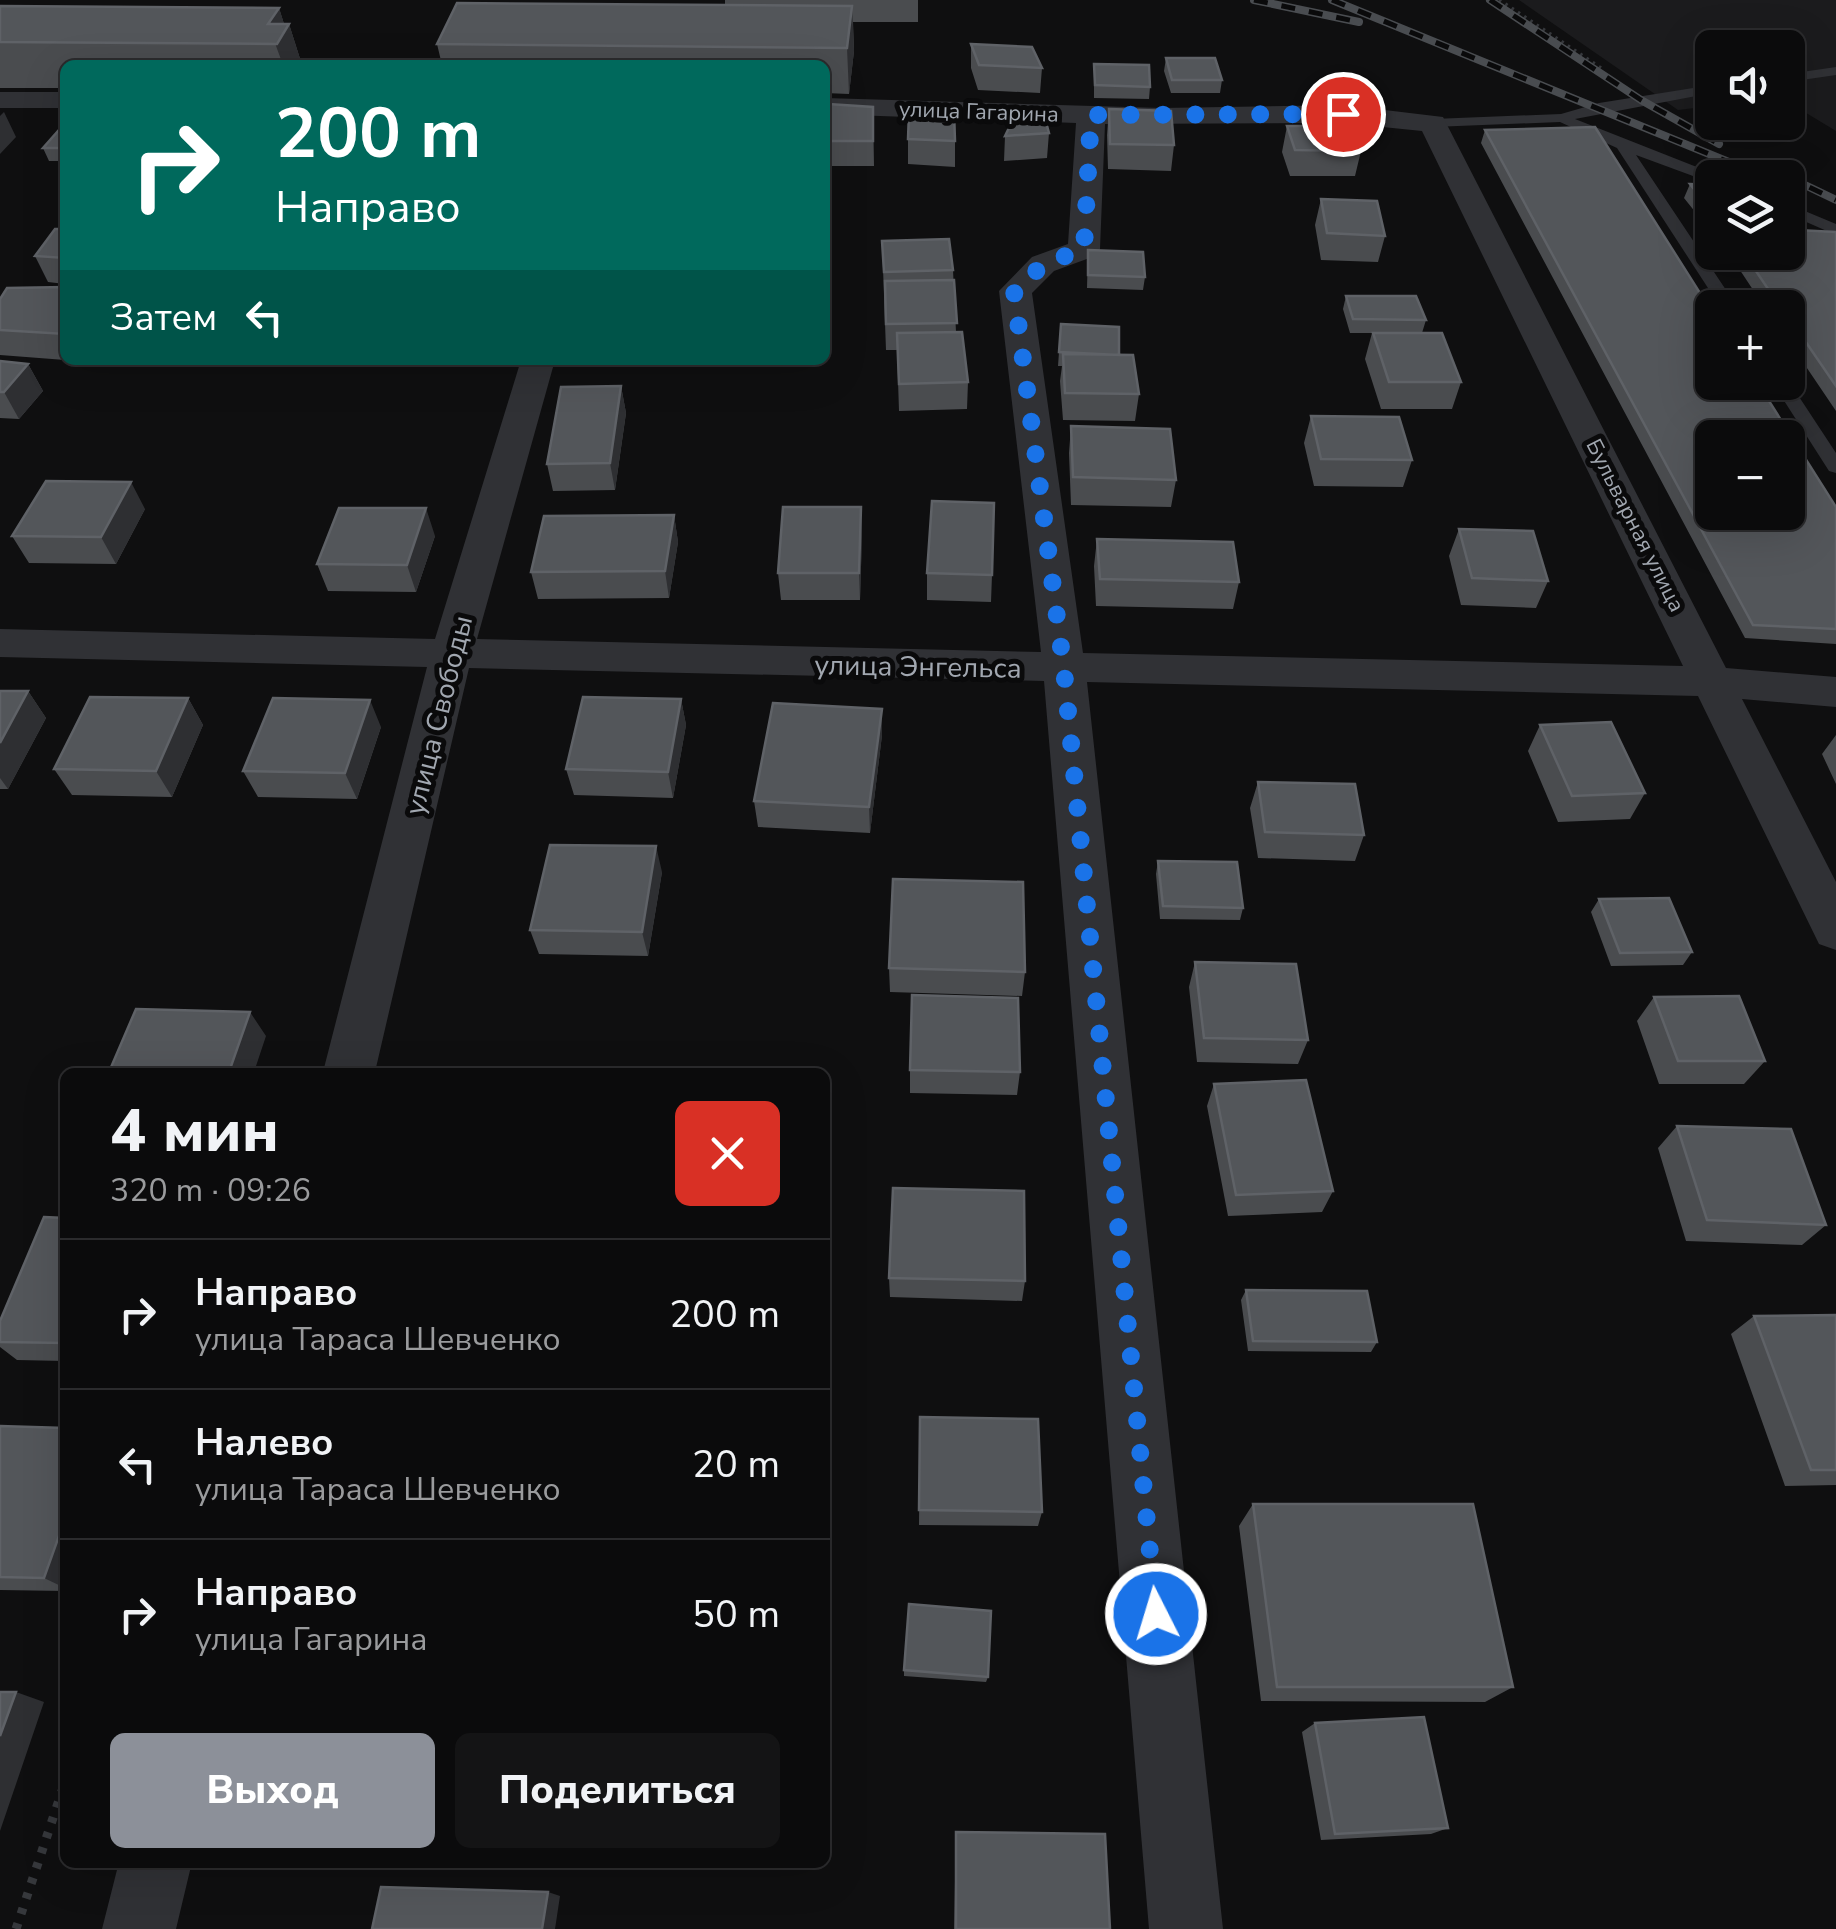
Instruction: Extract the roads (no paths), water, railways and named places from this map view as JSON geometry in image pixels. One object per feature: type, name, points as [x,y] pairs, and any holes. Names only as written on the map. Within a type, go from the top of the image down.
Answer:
[{"type":"street","points":[[0,100],[60,100]]},
{"type":"street","name":"улица Гагарина","points":[[830,106],[1091,115],[1343,114],[1432,123]]},
{"type":"street","points":[[1091,115],[1084,249],[1044,264],[1014,291],[1064,670],[1186,1929]]},
{"type":"street","name":"Бульварная улица","points":[[1432,123],[1836,930]]},
{"type":"street","name":"улица Свободы","points":[[350,1068],[451,656],[537,365]]},
{"type":"street","name":"улица Энгельса","points":[[0,643],[1715,682],[1836,692]]},
{"type":"street","points":[[140,1929],[155,1868]]},
{"type":"lane","points":[[1805,76],[1836,71]]},
{"type":"lane","points":[[1432,123],[1562,118],[1695,92]]},
{"type":"lane","points":[[1562,118],[1695,172]]},
{"type":"lane","points":[[1622,145],[1718,290]]},
{"type":"lane","points":[[1805,216],[1836,230]]},
{"type":"lane","points":[[1792,400],[1836,467]]},
{"type":"railway","points":[[1254,0],[1359,22]]},
{"type":"railway","points":[[1332,0],[1724,160]]},
{"type":"railway","points":[[1490,0],[1641,100],[1719,144]]},
{"type":"railway","points":[[1805,185],[1836,200]]}]
